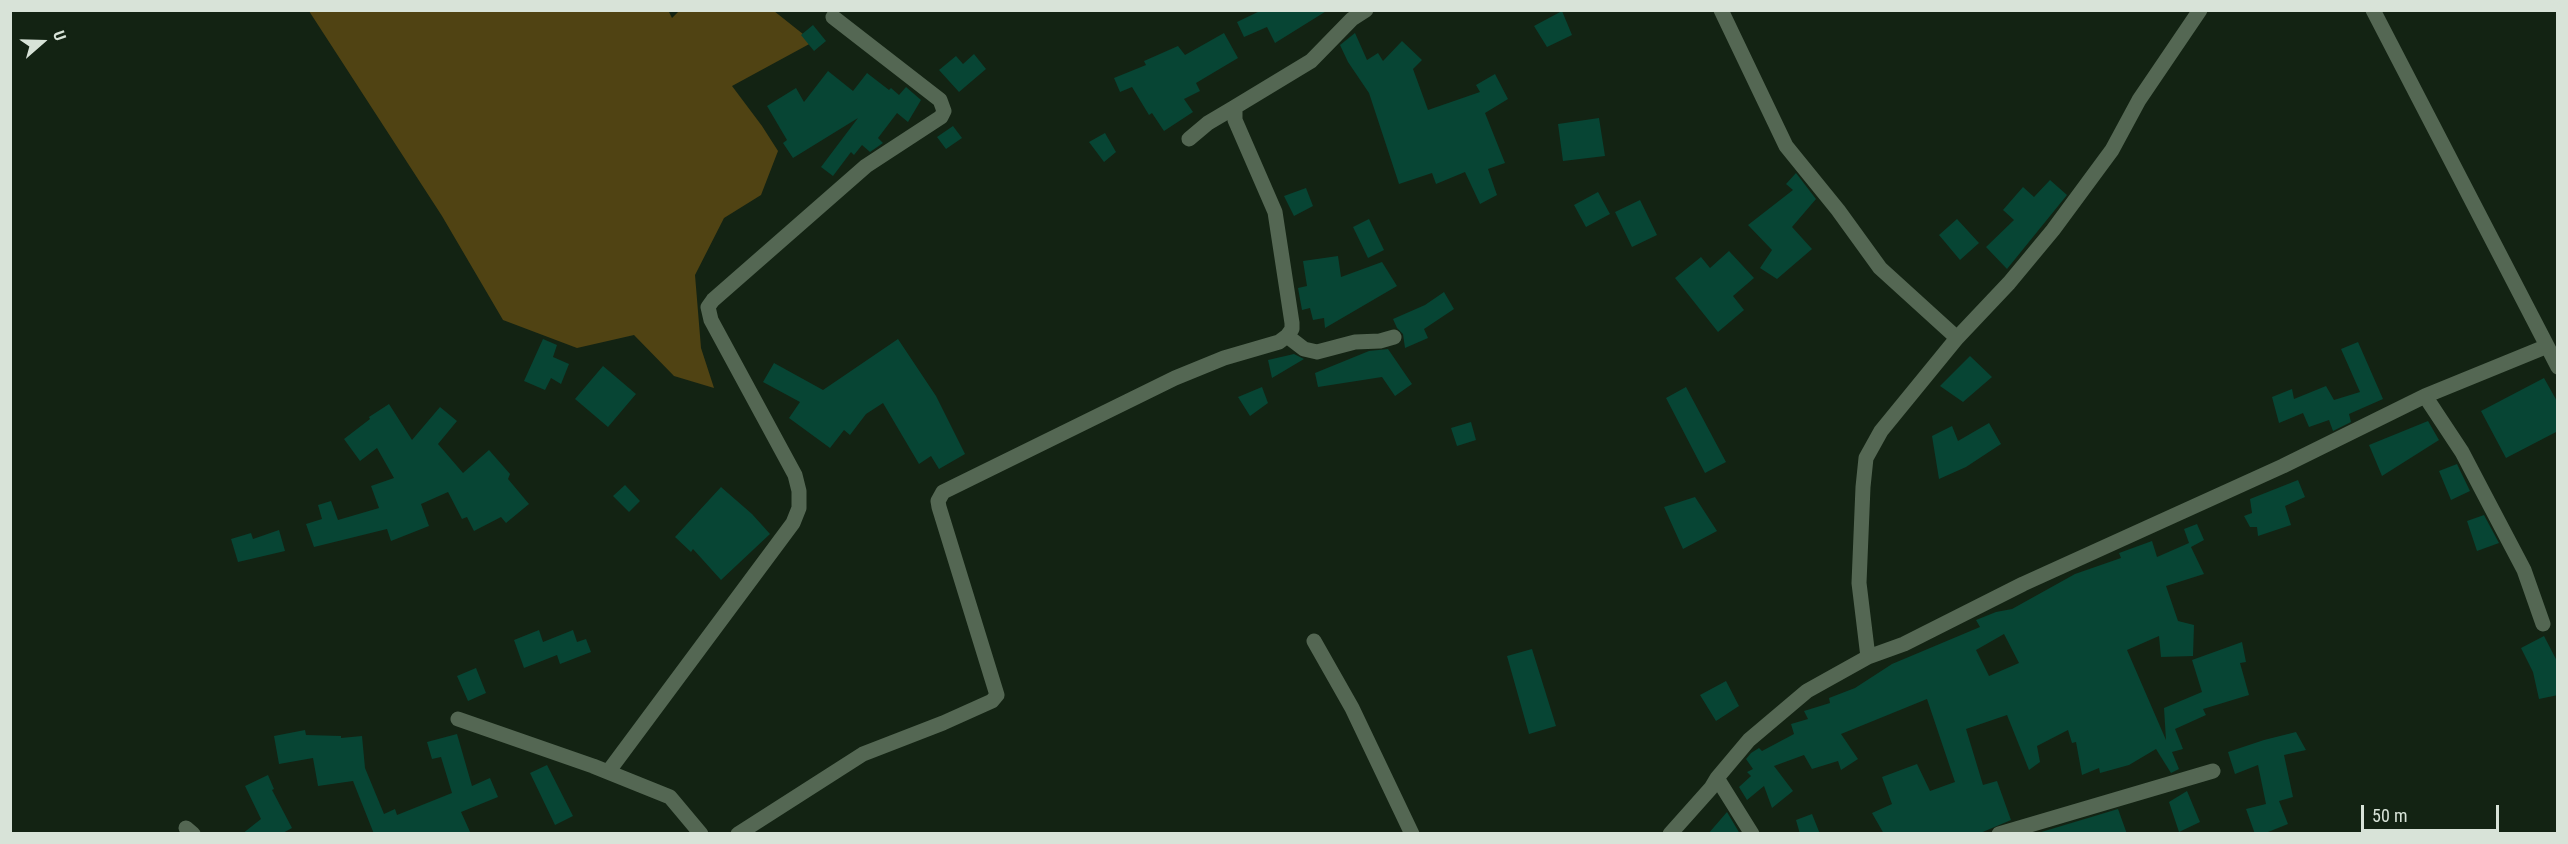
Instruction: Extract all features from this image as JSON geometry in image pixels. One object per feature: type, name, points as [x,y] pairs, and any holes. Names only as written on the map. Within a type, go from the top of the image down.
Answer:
[{"type":"street","points":[[1189,139],[1208,123],[1311,61],[1352,19],[1366,10]]},
{"type":"street","points":[[1721,10],[1786,146],[1838,210],[1880,268],[1957,338]]},
{"type":"street","points":[[1868,657],[1859,583],[1866,458],[1881,431],[1957,338],[2009,283],[2053,230],[2112,150],[2139,100],[2200,10]]},
{"type":"street","points":[[2373,10],[2545,347],[2558,368]]},
{"type":"street","points":[[608,772],[793,523],[799,508],[799,491],[795,475],[711,320],[708,307],[713,300],[866,166],[941,117],[944,111],[940,100],[833,17]]},
{"type":"street","points":[[738,834],[863,754],[943,723],[992,701],[997,695],[938,503],[943,492],[1174,378],[1224,358],[1279,342],[1292,329],[1275,212],[1235,120],[1235,107]]},
{"type":"street","points":[[1287,336],[1304,349],[1317,352],[1355,342],[1380,341],[1394,337]]},
{"type":"street","points":[[1670,833],[1712,788],[1717,778],[1749,740],[1807,691],[1868,657],[1904,644],[2023,584],[2272,471],[2425,396],[2545,347]]},
{"type":"street","points":[[2425,396],[2462,452],[2479,483],[2523,570],[2543,624]]},
{"type":"street","points":[[1314,641],[1353,708],[1412,834]]},
{"type":"street","points":[[458,719],[608,772],[670,797],[701,834]]},
{"type":"street","points":[[2000,834],[2213,771]]},
{"type":"street","points":[[1717,778],[1752,834]]},
{"type":"shaded area","points":[[668,10],[672,18],[679,11],[774,11],[813,42],[732,86],[778,151],[761,195],[724,218],[695,275],[701,348],[714,388],[674,376],[634,335],[577,348],[503,320],[442,216],[309,11]]},
{"type":"building","points":[[1262,10],[1328,10],[1275,43],[1267,27],[1244,37],[1237,22]]},
{"type":"building","points":[[1562,11],[1572,35],[1547,47],[1534,26]]},
{"type":"building","points":[[813,25],[826,41],[814,51],[801,35]]},
{"type":"building","points":[[1224,33],[1238,58],[1196,83],[1200,91],[1184,99],[1193,112],[1164,131],[1152,113],[1149,115],[1132,87],[1120,92],[1114,78],[1146,65],[1144,61],[1178,46],[1185,55]]},
{"type":"building","points":[[1355,33],[1367,60],[1378,53],[1383,61],[1402,41],[1422,60],[1413,69],[1428,110],[1480,92],[1476,85],[1495,74],[1508,99],[1485,113],[1505,163],[1488,169],[1497,195],[1480,204],[1465,172],[1436,184],[1432,173],[1399,184],[1369,93],[1348,62],[1340,45]]},
{"type":"building","points":[[974,54],[986,69],[959,92],[939,70],[956,56],[963,64]]},
{"type":"building","points":[[828,71],[853,91],[867,73],[899,95],[906,87],[921,100],[908,122],[897,113],[878,138],[883,143],[870,152],[862,145],[854,155],[851,152],[833,176],[821,167],[858,118],[793,158],[783,143],[787,140],[767,106],[796,88],[804,102]]},
{"type":"building","points":[[1599,118],[1605,156],[1563,161],[1558,124]]},
{"type":"building","points":[[953,126],[962,138],[946,149],[937,137]]},
{"type":"building","points":[[1105,133],[1116,152],[1104,162],[1089,142]]},
{"type":"building","points":[[1796,173],[1816,199],[1792,227],[1812,249],[1777,279],[1760,268],[1772,250],[1748,225],[1793,190],[1786,184]]},
{"type":"building","points":[[2050,180],[2067,195],[2007,269],[1986,247],[2014,220],[2003,210],[2023,187],[2034,197]]},
{"type":"building","points":[[1306,188],[1313,206],[1294,216],[1284,196]]},
{"type":"building","points":[[1598,192],[1610,214],[1586,227],[1574,205]]},
{"type":"building","points":[[1640,200],[1657,235],[1632,247],[1615,212]]},
{"type":"building","points":[[1369,219],[1384,250],[1368,258],[1353,227]]},
{"type":"building","points":[[1957,219],[1979,243],[1960,260],[1939,235]]},
{"type":"building","points":[[1729,251],[1754,278],[1733,296],[1744,310],[1718,332],[1675,278],[1701,257],[1710,268]]},
{"type":"building","points":[[1338,256],[1341,277],[1382,262],[1397,286],[1325,328],[1324,318],[1313,320],[1310,308],[1302,310],[1298,288],[1307,286],[1303,261]]},
{"type":"building","points":[[1444,292],[1454,309],[1424,329],[1428,338],[1405,348],[1403,334],[1393,319],[1425,305]]},
{"type":"building","points":[[543,339],[557,345],[553,357],[569,364],[561,384],[551,378],[545,390],[524,381]]},
{"type":"building","points":[[898,339],[936,396],[965,454],[939,469],[931,456],[919,464],[883,403],[866,414],[850,435],[844,430],[830,448],[789,418],[800,402],[763,382],[774,363],[823,390]]},
{"type":"building","points":[[2358,342],[2383,399],[2349,414],[2351,422],[2333,431],[2329,420],[2309,427],[2303,413],[2279,423],[2272,397],[2292,389],[2294,399],[2326,386],[2334,400],[2360,392],[2341,349]]},
{"type":"building","points":[[1388,349],[1412,384],[1395,396],[1382,377],[1318,387],[1315,373],[1369,351]]},
{"type":"building","points":[[1294,354],[1304,359],[1272,378],[1268,360]]},
{"type":"building","points":[[1970,356],[1992,377],[1963,402],[1940,386]]},
{"type":"building","points":[[603,366],[636,394],[608,427],[575,399]]},
{"type":"building","points":[[2544,378],[2558,403],[2558,431],[2506,458],[2481,411]]},
{"type":"building","points":[[1262,387],[1268,403],[1250,416],[1238,397]]},
{"type":"building","points":[[1686,387],[1726,462],[1705,473],[1666,398]]},
{"type":"building","points":[[389,404],[412,440],[440,407],[457,421],[438,444],[463,473],[489,450],[510,474],[508,479],[529,504],[506,523],[501,517],[474,531],[467,517],[462,519],[448,492],[421,504],[429,526],[391,541],[387,529],[314,547],[306,524],[322,519],[318,505],[331,501],[338,520],[379,508],[371,486],[394,478],[377,448],[360,461],[344,439],[370,419],[369,417]]},
{"type":"building","points":[[2428,421],[2439,440],[2382,476],[2369,445]]},
{"type":"building","points":[[1471,422],[1476,440],[1457,446],[1451,428]]},
{"type":"building","points":[[1989,423],[2001,444],[1966,467],[1939,479],[1932,436],[1952,426],[1958,441]]},
{"type":"building","points":[[2457,464],[2470,491],[2451,500],[2439,471]]},
{"type":"building","points":[[2298,480],[2305,497],[2285,506],[2291,525],[2258,536],[2257,527],[2250,527],[2244,516],[2252,513],[2250,499]]},
{"type":"building","points":[[625,485],[640,501],[629,512],[613,496]]},
{"type":"building","points":[[721,487],[752,514],[770,534],[721,580],[693,549],[691,552],[675,537]]},
{"type":"building","points":[[1695,497],[1717,531],[1683,549],[1664,507]]},
{"type":"building","points":[[2484,515],[2499,543],[2477,551],[2467,521]]},
{"type":"building","points":[[2197,524],[2204,540],[2191,547],[2204,574],[2166,586],[2178,621],[2194,625],[2193,656],[2161,657],[2159,636],[2127,650],[2166,740],[2164,708],[2202,692],[2192,660],[2242,642],[2246,662],[2240,663],[2249,695],[2203,709],[2206,715],[2175,729],[2183,749],[2172,752],[2179,769],[2171,773],[2156,749],[2129,765],[2100,773],[2099,768],[2082,775],[2076,742],[2072,743],[2068,730],[2037,746],[2040,762],[2029,770],[2007,715],[1966,729],[1983,785],[1997,781],[2011,820],[1978,834],[1884,834],[1872,813],[1892,804],[1882,777],[1917,764],[1930,791],[1955,782],[1927,699],[1841,734],[1858,759],[1841,770],[1838,761],[1812,769],[1804,755],[1774,766],[1793,791],[1772,808],[1764,786],[1747,800],[1739,787],[1751,776],[1747,772],[1753,769],[1746,759],[1751,753],[1759,748],[1762,751],[1794,734],[1791,724],[1808,719],[1804,711],[1830,703],[1829,698],[1855,688],[1892,664],[1980,627],[1976,620],[1996,612],[2012,609],[2075,574],[2121,558],[2119,553],[2152,541],[2157,557],[2189,543],[2184,529]],"holes":[[[2004,634],[2019,663],[1989,676],[1976,650]]]},
{"type":"building","points":[[279,530],[285,551],[238,562],[231,539],[251,533],[253,539]]},
{"type":"building","points":[[539,630],[543,642],[573,630],[577,642],[586,639],[591,652],[560,664],[557,655],[524,668],[514,640]]},
{"type":"building","points":[[2544,636],[2558,663],[2558,695],[2539,699],[2533,672],[2521,648]]},
{"type":"building","points":[[1532,649],[1556,726],[1529,734],[1507,656]]},
{"type":"building","points":[[476,668],[486,693],[468,701],[457,676]]},
{"type":"building","points":[[1726,681],[1739,706],[1716,721],[1700,695]]},
{"type":"building","points":[[305,730],[306,735],[341,736],[341,738],[362,736],[365,768],[384,814],[395,809],[397,815],[452,793],[441,757],[432,759],[427,742],[457,734],[472,786],[490,778],[498,797],[461,812],[471,834],[374,834],[353,781],[318,786],[313,758],[279,764],[274,736]]},
{"type":"building","points":[[2296,732],[2306,750],[2284,755],[2293,797],[2279,801],[2288,824],[2263,834],[2255,834],[2246,809],[2266,804],[2258,765],[2235,774],[2228,752]]},
{"type":"building","points":[[547,765],[573,816],[555,825],[530,773]]},
{"type":"building","points":[[268,775],[274,789],[272,790],[292,828],[281,834],[242,834],[261,819],[245,786]]},
{"type":"building","points":[[2187,791],[2200,822],[2179,832],[2169,802]]},
{"type":"building","points":[[2118,809],[2127,834],[2038,834],[2038,833]]},
{"type":"building","points":[[1727,812],[1740,834],[1708,834]]},
{"type":"building","points":[[1812,814],[1820,834],[1800,834],[1796,820]]}]
